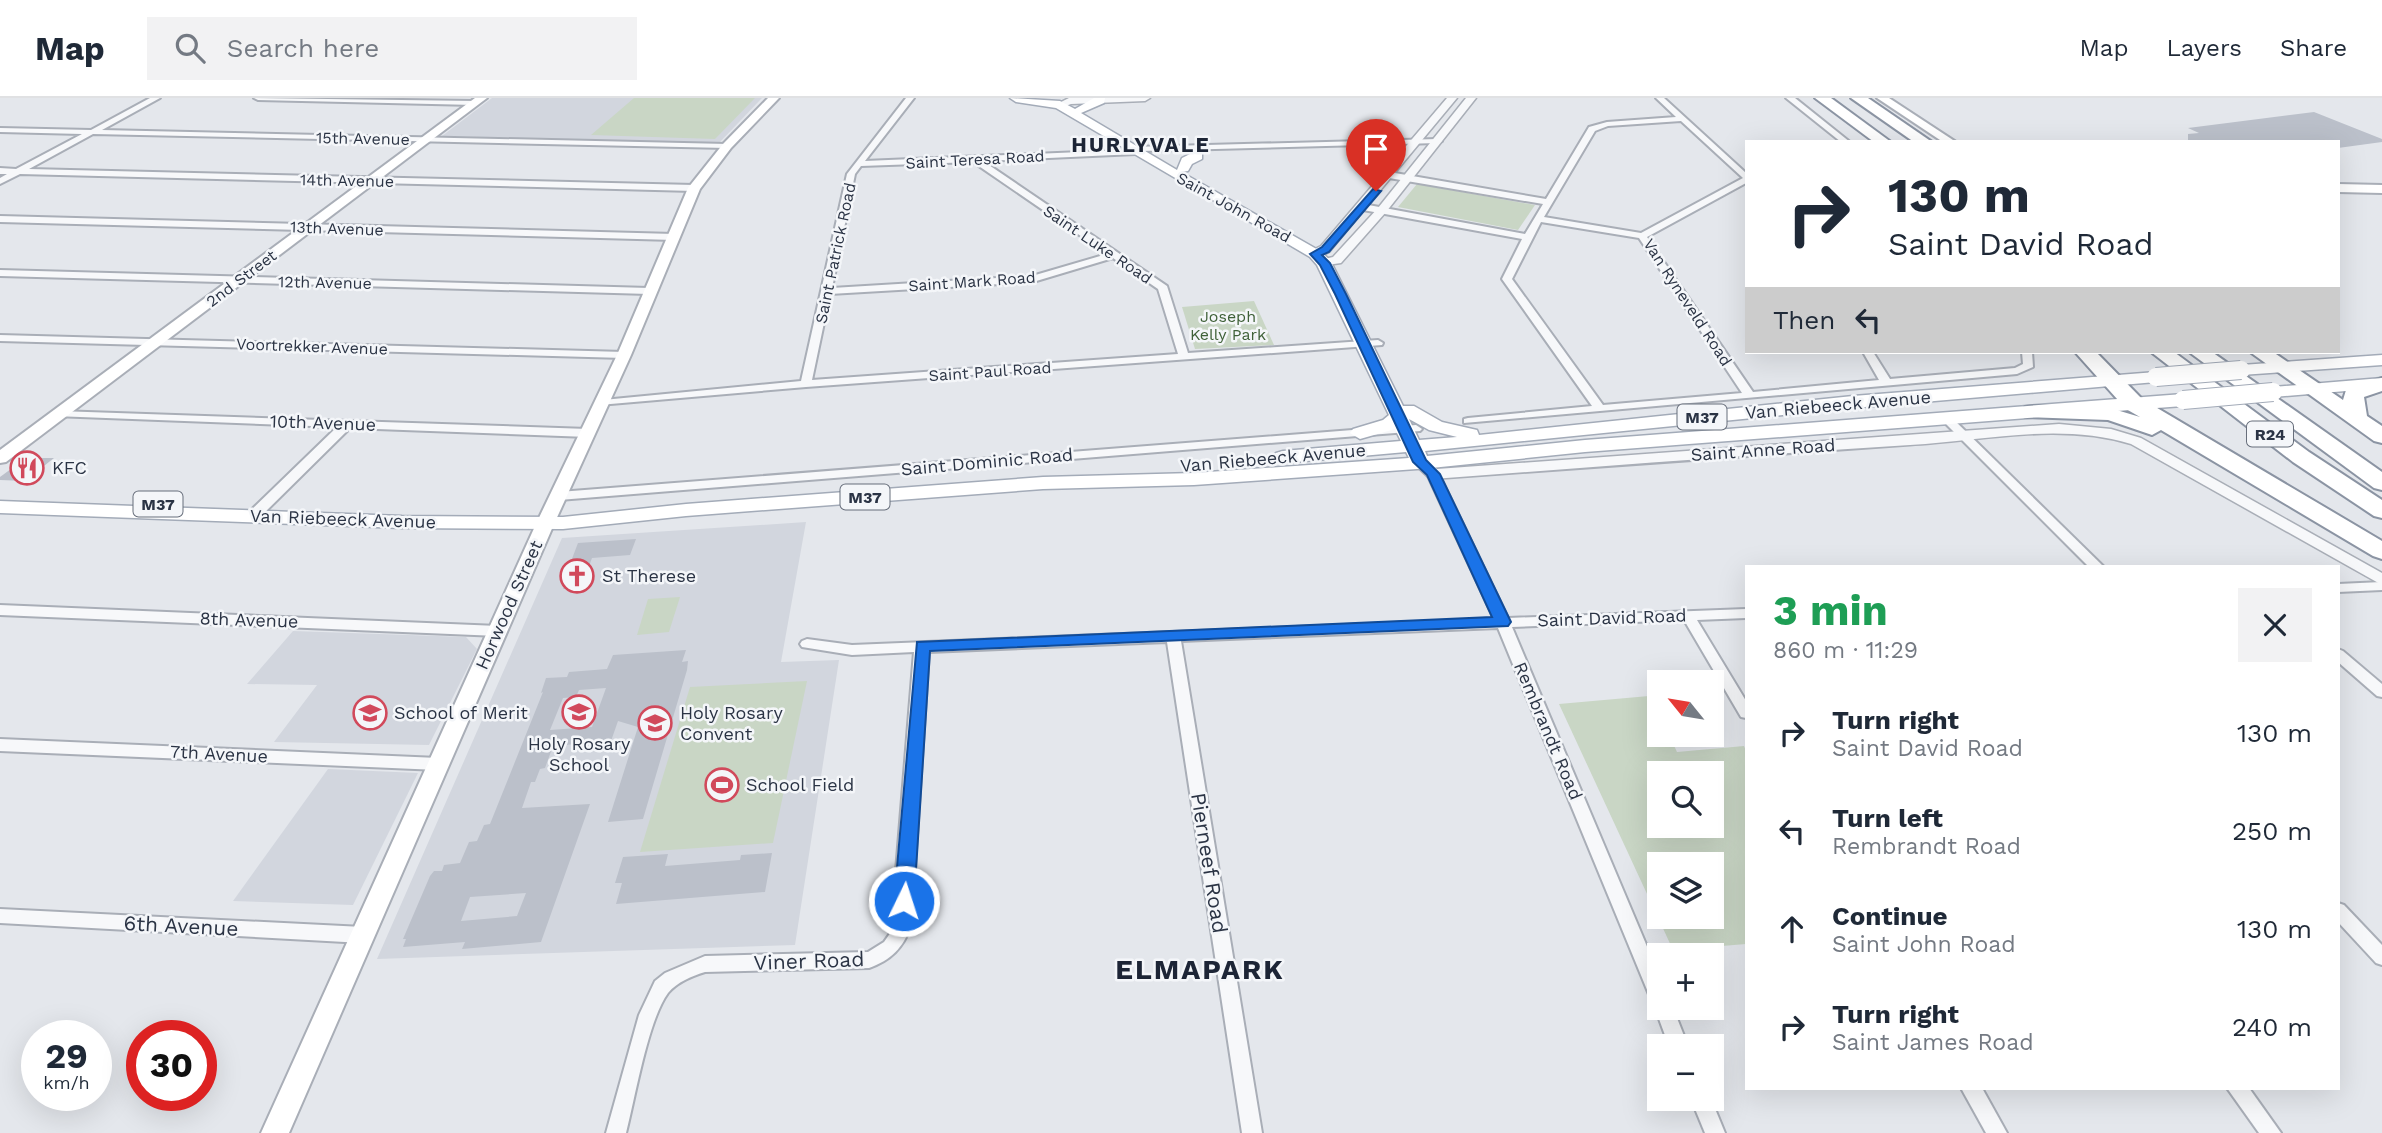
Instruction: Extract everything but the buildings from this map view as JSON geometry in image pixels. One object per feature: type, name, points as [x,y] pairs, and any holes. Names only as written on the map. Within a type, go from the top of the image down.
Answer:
[{"type":"highway","points":[[1820,98],[1870,140]]},
{"type":"highway","points":[[1820,98],[1881,140]]},
{"type":"highway","points":[[1852,98],[1909,140]]},
{"type":"highway","points":[[1858,98],[1922,140]]},
{"type":"highway","points":[[2087,354],[2134,404],[2382,551]]},
{"type":"highway","name":"R24","points":[[2164,354],[2301,457],[2382,511]]},
{"type":"highway","name":"R24","points":[[2202,354],[2382,482]]},
{"type":"highway","points":[[2263,354],[2382,436]]},
{"type":"highway","points":[[2356,417],[2353,394],[2382,383]]},
{"type":"highway","points":[[2033,412],[2096,413],[2123,417],[2245,472]]},
{"type":"main road","name":"Horwood Street","points":[[275,1133],[551,511],[603,403],[694,188],[727,146],[774,98]]},
{"type":"main road","points":[[1017,98],[1048,104],[1100,100]]},
{"type":"main road","points":[[1017,98],[1064,103]]},
{"type":"main road","points":[[1882,98],[1948,140]]},
{"type":"main road","name":"2nd Street","points":[[0,458],[479,100]]},
{"type":"main road","name":"Saint John Road","points":[[1064,103],[1326,257]]},
{"type":"main road","name":"Saint John Road","points":[[1144,152],[1182,168],[1326,257]]},
{"type":"main road","points":[[1182,168],[1197,156]]},
{"type":"main road","points":[[2340,188],[2382,189]]},
{"type":"main road","points":[[1326,257],[1418,444]]},
{"type":"main road","name":"Van Riebeeck Avenue","points":[[0,507],[442,518],[551,511],[686,510],[1043,483],[1194,479],[1418,444],[1497,439],[1840,404],[2382,360]]},
{"type":"main road","name":"Van Riebeeck Avenue","points":[[1418,444],[1692,446],[1946,418],[2382,383]]},
{"type":"main road","points":[[1360,433],[1384,427],[1418,444]]},
{"type":"main road","points":[[1418,444],[1443,429],[1497,439]]},
{"type":"main road","name":"Van Riebeeck Avenue","points":[[0,498],[257,512]]},
{"type":"street","points":[[0,181],[156,98]]},
{"type":"street","points":[[258,98],[479,100]]},
{"type":"street","name":"Saint Patrick Road","points":[[806,384],[851,174],[909,98]]},
{"type":"street","points":[[1100,100],[1145,98]]},
{"type":"street","points":[[1326,257],[1451,98]]},
{"type":"street","points":[[1326,257],[1382,210],[1471,98]]},
{"type":"street","points":[[1660,98],[1745,177]]},
{"type":"street","points":[[1790,98],[1843,140]]},
{"type":"street","points":[[1600,409],[1507,279],[1528,237],[1592,129],[1607,124],[1684,119]]},
{"type":"street","name":"15th Avenue","points":[[0,130],[727,146]]},
{"type":"street","name":"Saint Teresa Road","points":[[857,164],[1144,152],[1435,145]]},
{"type":"street","name":"Saint Teresa Road","points":[[1144,152],[1197,156],[1275,150]]},
{"type":"street","name":"Saint Luke Road","points":[[973,158],[1163,288],[1184,357]]},
{"type":"street","name":"14th Avenue","points":[[0,171],[694,188]]},
{"type":"street","points":[[1389,175],[1548,202]]},
{"type":"street","name":"Van Ryneveld Road","points":[[1745,179],[1642,236],[1750,396]]},
{"type":"street","points":[[1363,207],[1528,237]]},
{"type":"street","name":"13th Avenue","points":[[0,219],[674,237]]},
{"type":"street","points":[[1540,219],[1642,236]]},
{"type":"street","name":"Saint Mark Road","points":[[828,291],[1033,279],[1113,255]]},
{"type":"street","name":"12th Avenue","points":[[0,274],[649,291]]},
{"type":"street","name":"Voortrekker Avenue","points":[[0,338],[624,355]]},
{"type":"street","name":"Saint Paul Road","points":[[603,403],[806,384],[1370,344]]},
{"type":"street","points":[[1869,354],[1887,384]]},
{"type":"street","points":[[1468,421],[2018,371],[2029,365],[2027,354]]},
{"type":"street","name":"10th Avenue","points":[[58,414],[588,433]]},
{"type":"street","points":[[1946,418],[1969,437],[2095,565]]},
{"type":"street","points":[[257,512],[347,424]]},
{"type":"street","name":"Saint Anne Road","points":[[1692,446],[1969,437],[2044,429],[2093,429],[2136,441],[2382,580]]},
{"type":"street","name":"Saint Dominic Road","points":[[551,511],[1360,433]]},
{"type":"street","name":"Rembrandt Road","points":[[1418,444],[1503,622],[1647,968]]},
{"type":"street","points":[[2340,588],[2382,586]]},
{"type":"street","name":"8th Avenue","points":[[0,610],[498,631]]},
{"type":"street","name":"Saint David Road","points":[[807,644],[852,650],[1745,613]]},
{"type":"street","points":[[1687,614],[1745,711]]},
{"type":"street","name":"Pierneef Road","points":[[1173,635],[1252,1133]]},
{"type":"street","name":"Viner Road","points":[[616,1133],[652,1002],[672,978],[685,970],[705,964],[869,960],[880,957],[899,938],[922,646]]},
{"type":"street","points":[[2340,656],[2382,692]]},
{"type":"street","name":"7th Avenue","points":[[0,745],[438,764]]},
{"type":"street","points":[[2340,912],[2382,957]]},
{"type":"street","name":"6th Avenue","points":[[0,916],[363,935]]},
{"type":"street","points":[[1972,1090],[1997,1133]]},
{"type":"street","points":[[2239,1090],[2271,1133]]},
{"type":"street","points":[[1706,1111],[1715,1133]]},
{"type":"shaded area","points":[[492,98],[762,98],[719,143],[442,136]]},
{"type":"shaded area","name":"Holy Rosary Convent","points":[[806,522],[781,662],[839,660],[795,945],[377,959],[562,538]]},
{"type":"shaded area","name":"School of Merit","points":[[293,631],[466,637],[477,649],[429,745],[274,742],[317,685],[247,684]]},
{"type":"shaded area","name":"School of Merit","points":[[328,769],[418,773],[353,905],[233,901]]},
{"type":"green space","points":[[634,98],[755,98],[715,139],[591,135]]},
{"type":"green space","points":[[1417,184],[1535,205],[1518,230],[1398,207]]},
{"type":"green space","name":"Joseph Kelly Park","points":[[1254,301],[1274,345],[1195,349],[1182,307]]},
{"type":"green space","points":[[680,597],[669,632],[637,635],[648,599]]},
{"type":"green space","name":"School Field","points":[[807,681],[773,843],[640,852],[690,687]]},
{"type":"green space","points":[[1647,696],[1647,747],[1675,747],[1677,752],[1744,746],[1745,944],[1670,943],[1663,929],[1724,929],[1724,852],[1647,852],[1647,894],[1559,704]]},
{"type":"place","name":"KFC","points":[[27,468]]},
{"type":"place","name":"St Therese","points":[[577,576]]},
{"type":"place","name":"Holy Rosary School","points":[[579,712]]},
{"type":"place","name":"School of Merit","points":[[370,713]]},
{"type":"place","name":"Holy Rosary Convent","points":[[655,723]]},
{"type":"place","name":"School Field","points":[[722,785]]},
{"type":"district","name":"HURLYVALE","points":[[1141,145]]},
{"type":"district","name":"ELMAPARK","points":[[1200,969]]},
{"type":"route","points":[[904,901],[922,646],[1503,622],[1430,468],[1420,462],[1340,294],[1324,263],[1315,254],[1325,249],[1376,191]]}]
